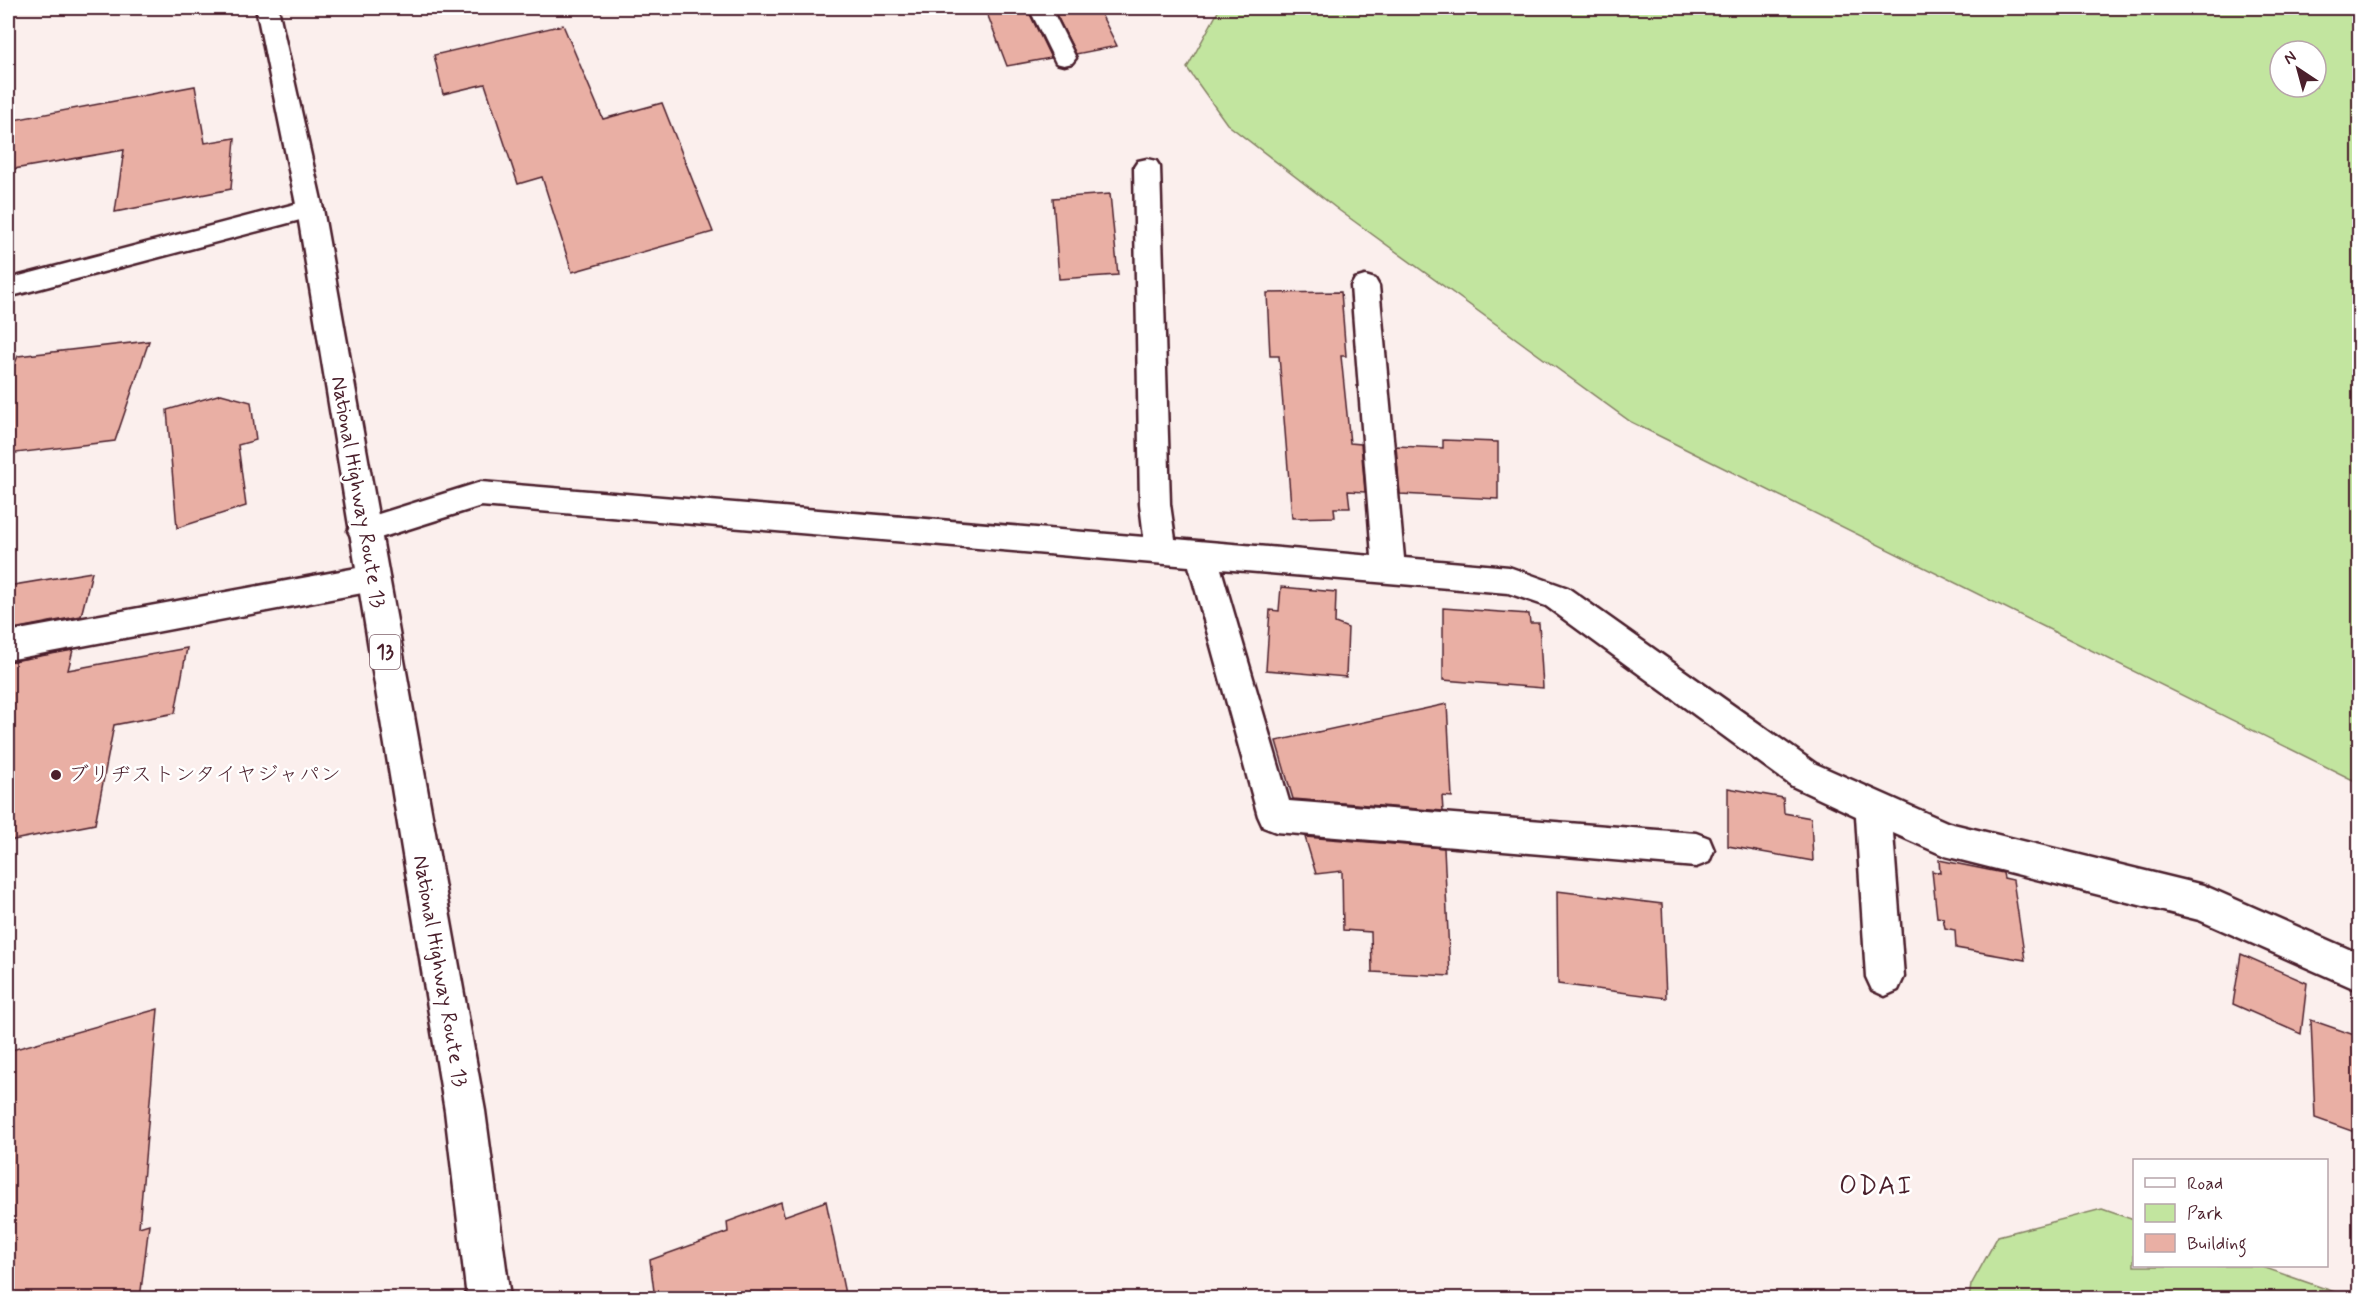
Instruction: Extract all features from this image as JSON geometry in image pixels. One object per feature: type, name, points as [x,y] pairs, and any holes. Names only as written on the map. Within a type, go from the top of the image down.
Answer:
[{"type":"main road","name":"National Highway Route 13","points":[[267,8],[310,209],[465,1111],[489,1299]]},
{"type":"main road","points":[[1040,8],[1064,58]]},
{"type":"main road","points":[[1147,167],[1155,504],[1161,551]]},
{"type":"main road","points":[[8,288],[310,209]]},
{"type":"main road","points":[[1365,286],[1389,570]]},
{"type":"main road","points":[[364,531],[482,494],[1509,580],[1557,597],[1804,775],[1873,807],[1945,839],[2203,903],[2360,973]]},
{"type":"main road","points":[[1201,555],[1276,816],[1696,850]]},
{"type":"main road","points":[[8,646],[373,578]]},
{"type":"main road","points":[[1873,807],[1885,977]]},
{"type":"green space","points":[[1220,8],[2359,8],[2359,783],[1631,422],[1340,211],[1227,124],[1187,68]]},
{"type":"green space","points":[[2102,1209],[2133,1220],[2133,1267],[2263,1267],[2352,1298],[1969,1298],[1971,1285],[1998,1236]]},
{"type":"building","points":[[985,8],[1027,8],[1051,58],[1007,66]]},
{"type":"building","points":[[1053,8],[1098,8],[1117,46],[1076,54]]},
{"type":"building","points":[[563,25],[603,119],[662,103],[713,232],[572,272],[542,177],[518,184],[485,84],[443,94],[434,55]]},
{"type":"building","points":[[195,86],[205,143],[235,138],[231,189],[115,212],[124,150],[8,170],[8,121]]},
{"type":"building","points":[[1110,194],[1118,275],[1059,279],[1053,198]]},
{"type":"building","points":[[1341,292],[1346,356],[1341,356],[1350,443],[1361,444],[1365,492],[1348,491],[1350,508],[1334,508],[1335,517],[1292,518],[1279,356],[1270,356],[1267,293]]},
{"type":"building","points":[[149,341],[115,441],[8,454],[8,381],[18,356]]},
{"type":"building","points":[[221,394],[251,402],[256,440],[238,445],[246,506],[177,528],[167,410]]},
{"type":"building","points":[[1443,440],[1498,442],[1498,499],[1400,494],[1396,446],[1443,448]]},
{"type":"building","points":[[92,572],[81,616],[8,630],[8,586]]},
{"type":"building","points":[[1281,587],[1336,592],[1335,623],[1348,628],[1346,677],[1266,670],[1270,610],[1279,611]]},
{"type":"building","points":[[1443,608],[1529,614],[1530,623],[1539,623],[1543,688],[1443,680]]},
{"type":"building","name":"ブリヂストンタイヤジャパン","points":[[187,648],[175,713],[114,725],[95,824],[8,841],[8,662],[73,650],[68,670]]},
{"type":"building","points":[[1447,704],[1452,797],[1442,796],[1443,811],[1293,799],[1276,741]]},
{"type":"building","points":[[1728,788],[1783,798],[1784,813],[1811,818],[1813,861],[1728,846]]},
{"type":"building","points":[[1305,837],[1444,848],[1450,976],[1372,972],[1371,932],[1343,930],[1342,871],[1316,874]]},
{"type":"building","points":[[1939,860],[2003,873],[2004,878],[2013,880],[2025,960],[1956,948],[1955,930],[1945,928],[1943,918],[1937,917],[1932,871],[1940,873]]},
{"type":"building","points":[[1557,891],[1662,904],[1666,998],[1558,984]]},
{"type":"building","points":[[2241,954],[2307,983],[2301,1034],[2233,1004]]},
{"type":"building","points":[[158,1009],[139,1227],[149,1224],[140,1299],[8,1299],[8,1051]]},
{"type":"building","points":[[2311,1020],[2360,1037],[2360,1134],[2315,1118]]},
{"type":"building","points":[[826,1201],[846,1299],[655,1299],[650,1260],[728,1232],[727,1222],[781,1202],[784,1216]]},
{"type":"place","name":"ブリヂストンタイヤジャパン","points":[[56,775]]},
{"type":"district","name":"ODAI","points":[[1876,1186]]}]
